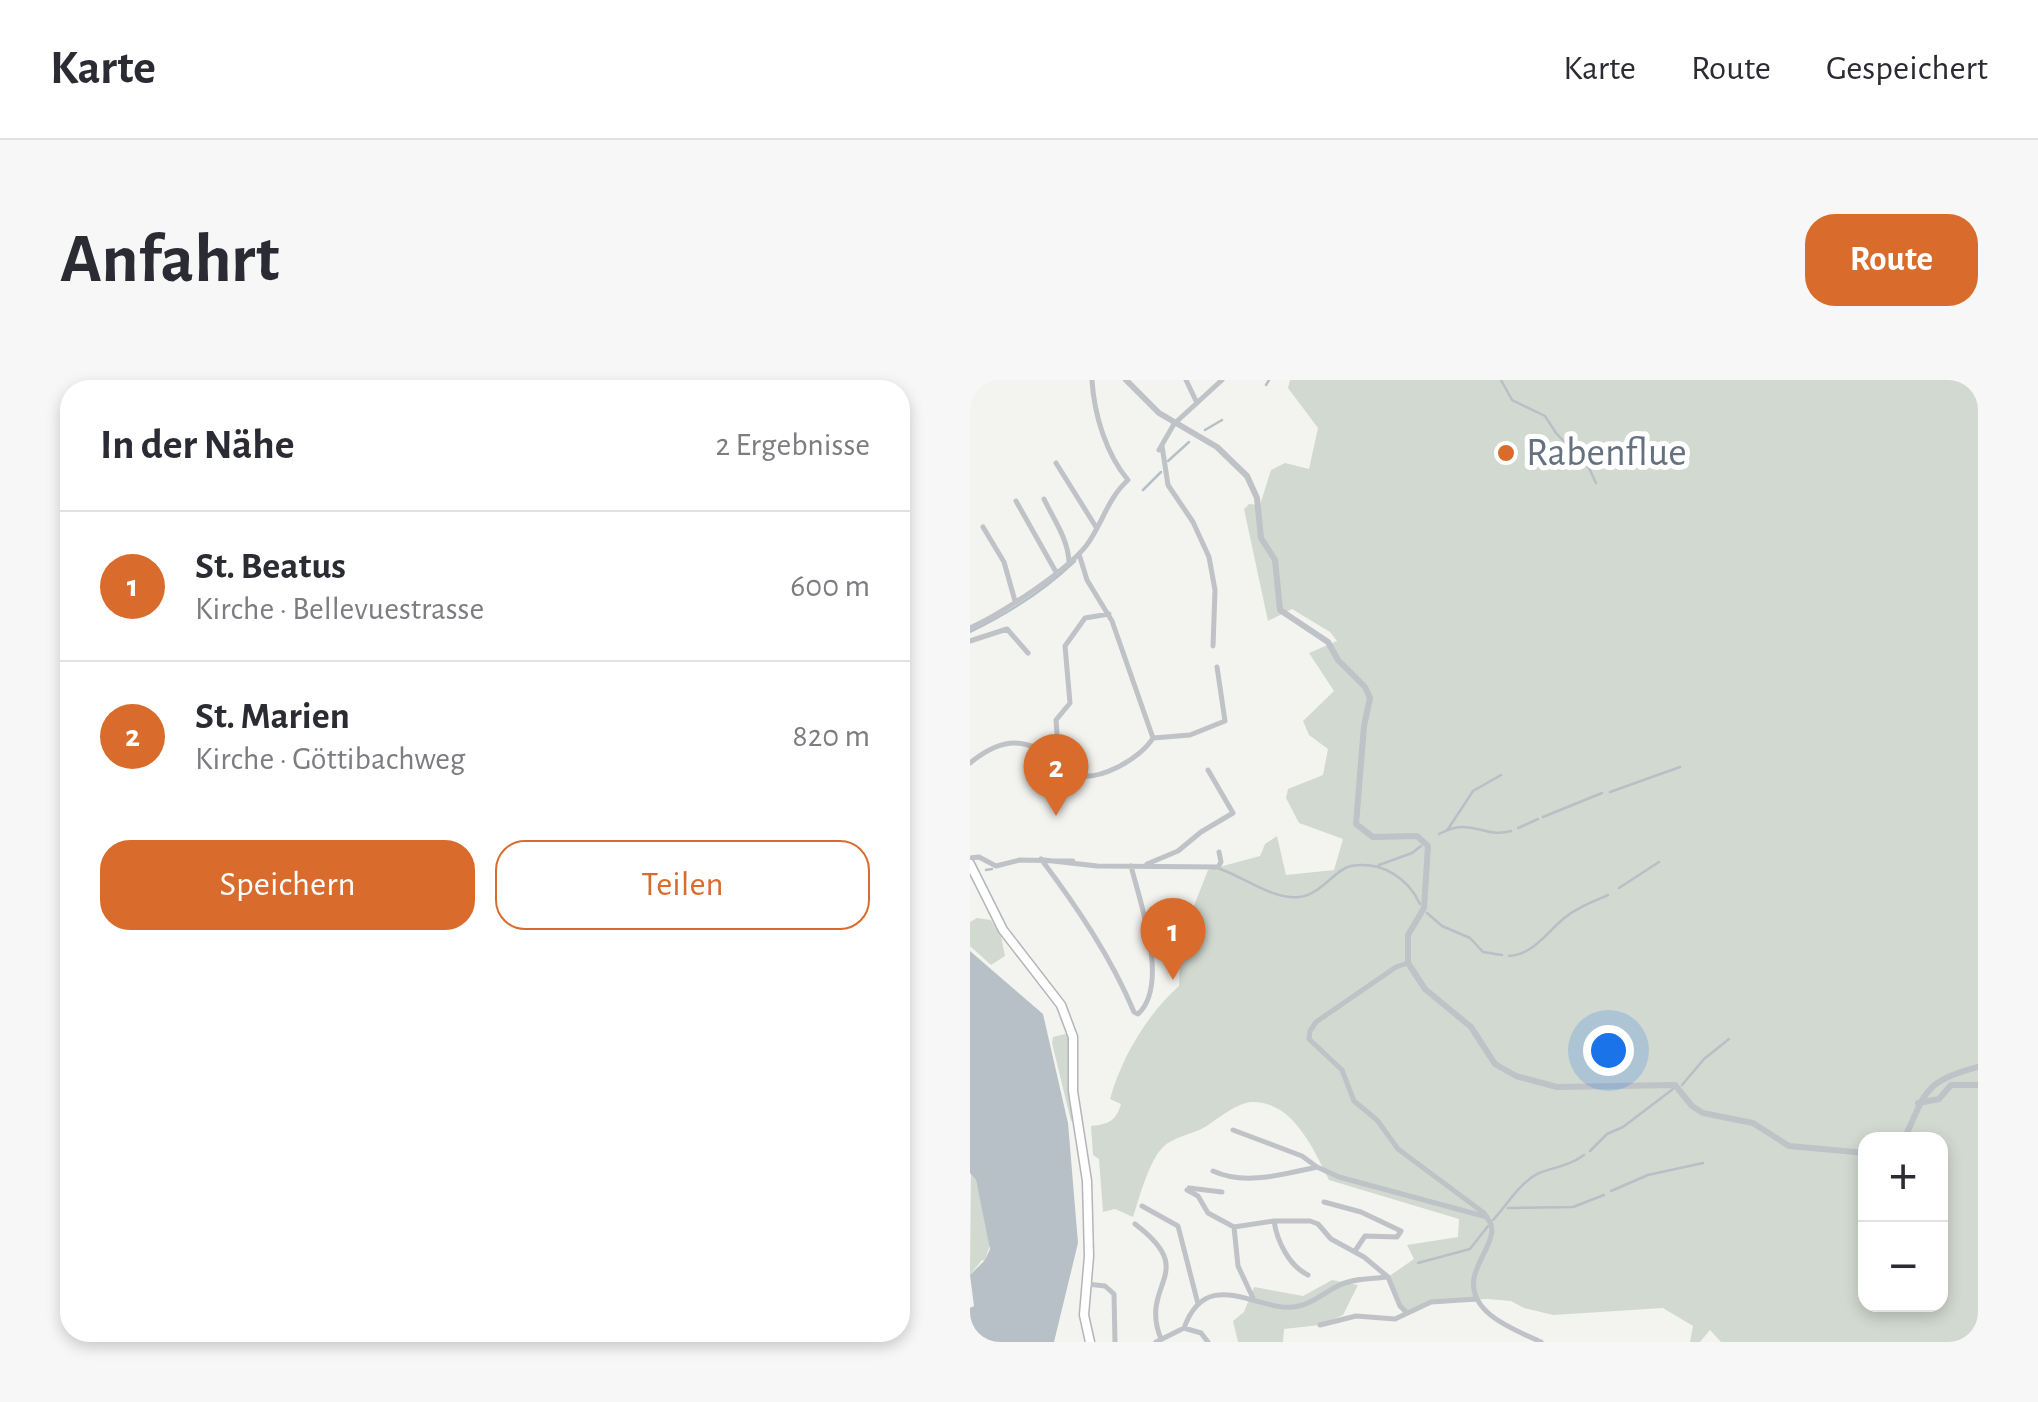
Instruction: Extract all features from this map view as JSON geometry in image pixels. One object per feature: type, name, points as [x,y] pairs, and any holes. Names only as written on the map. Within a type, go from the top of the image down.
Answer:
[{"type":"main road","points":[[970,861],[1003,930],[1059,1002],[1073,1037],[1073,1092],[1087,1181],[1084,1322],[1090,1342]]},
{"type":"street","points":[[970,628],[1015,602],[1079,554],[1106,506],[1128,480],[1115,462],[1102,427],[1092,380]]},
{"type":"street","points":[[1126,380],[1174,424],[1218,447],[1248,476],[1258,498],[1261,538],[1275,560],[1280,610],[1328,642],[1338,660],[1365,686],[1370,698],[1356,824],[1373,837],[1417,836],[1428,846],[1424,908],[1408,935],[1408,962],[1425,989],[1471,1026],[1495,1064],[1516,1076],[1558,1087],[1675,1085],[1703,1113],[1753,1123],[1789,1146],[1858,1152]]},
{"type":"street","points":[[1186,380],[1197,403]]},
{"type":"street","points":[[1214,646],[1216,590],[1209,557],[1194,522],[1168,485],[1160,448],[1174,424],[1222,380]]},
{"type":"street","points":[[1056,463],[1096,527]]},
{"type":"street","points":[[1044,500],[1068,544],[1069,562]]},
{"type":"street","points":[[1016,502],[1056,572]]},
{"type":"street","points":[[983,527],[1004,562],[1015,602]]},
{"type":"street","points":[[1079,554],[1086,580],[1110,614],[1153,738]]},
{"type":"street","points":[[1059,761],[1056,720],[1070,703],[1066,646],[1085,618],[1110,614]]},
{"type":"street","points":[[970,641],[1000,628],[1007,629],[1028,653]]},
{"type":"street","points":[[970,764],[1000,743],[1010,742],[1024,743],[1073,773],[1093,774],[1135,759],[1153,738],[1190,735],[1226,721],[1217,666]]},
{"type":"street","points":[[1144,866],[1172,854],[1234,814],[1208,770]]},
{"type":"street","points":[[970,861],[979,858],[994,866],[1041,859],[1058,864],[1218,867],[1222,862],[1219,852]]},
{"type":"street","points":[[1172,854],[1174,866]]},
{"type":"street","points":[[1041,859],[1082,916],[1138,1014],[1145,1007],[1154,967],[1131,866]]},
{"type":"street","points":[[1408,962],[1396,966],[1316,1022],[1310,1039],[1342,1070],[1354,1101],[1377,1120],[1398,1149],[1487,1217],[1492,1232],[1474,1280],[1477,1299],[1498,1320],[1541,1342]]},
{"type":"street","points":[[1907,1132],[1918,1103],[1930,1088],[1978,1067]]},
{"type":"street","points":[[1918,1103],[1939,1100],[1952,1085],[1978,1085]]},
{"type":"street","points":[[1233,1130],[1302,1156],[1317,1168],[1339,1177],[1487,1217]]},
{"type":"street","points":[[1213,1172],[1250,1180],[1317,1168]]},
{"type":"street","points":[[1222,1192],[1187,1190],[1198,1196],[1208,1213],[1234,1228],[1314,1222],[1331,1239],[1388,1276],[1397,1301],[1408,1313]]},
{"type":"street","points":[[1324,1202],[1361,1212],[1401,1231],[1396,1238],[1365,1236],[1355,1252]]},
{"type":"street","points":[[1142,1206],[1178,1226],[1198,1304]]},
{"type":"street","points":[[1274,1222],[1277,1237],[1288,1255],[1300,1272],[1308,1274]]},
{"type":"street","points":[[1134,1224],[1155,1240],[1165,1256],[1165,1277],[1155,1307],[1158,1341],[1184,1328],[1198,1304],[1234,1294],[1270,1306],[1295,1307],[1348,1282],[1388,1276]]},
{"type":"street","points":[[1234,1228],[1238,1266],[1252,1298]]},
{"type":"street","points":[[1087,1284],[1105,1286],[1114,1294],[1115,1342]]},
{"type":"street","points":[[1320,1326],[1356,1316],[1395,1318],[1430,1302],[1477,1299]]},
{"type":"street","points":[[1184,1328],[1201,1333],[1208,1342]]},
{"type":"shaded area","points":[[1290,380],[1978,380],[1978,1342],[1721,1342],[1710,1330],[1700,1342],[1690,1342],[1693,1326],[1663,1308],[1553,1315],[1511,1301],[1488,1299],[1431,1302],[1407,1313],[1388,1277],[1414,1259],[1407,1245],[1458,1237],[1459,1219],[1329,1180],[1300,1129],[1266,1104],[1240,1105],[1167,1144],[1149,1170],[1133,1217],[1115,1209],[1103,1212],[1099,1159],[1093,1155],[1091,1126],[1107,1123],[1117,1114],[1121,1104],[1110,1099],[1128,1053],[1156,1010],[1179,986],[1181,939],[1208,870],[1260,856],[1265,844],[1277,836],[1286,875],[1334,870],[1343,839],[1299,823],[1286,798],[1288,789],[1323,775],[1328,749],[1309,735],[1303,721],[1334,691],[1309,653],[1337,641],[1330,632],[1292,609],[1268,621],[1244,509],[1249,504],[1260,505],[1271,470],[1285,463],[1309,469],[1318,428],[1288,388]]},
{"type":"shaded area","points":[[977,918],[991,920],[1001,936],[1005,956],[991,965],[970,946],[970,922]]},
{"type":"shaded area","points":[[970,951],[1043,1014],[1068,1123],[1078,1243],[1054,1342],[970,1342],[970,1308],[974,1306],[970,1275],[990,1249],[976,1180],[970,1173]]},
{"type":"shaded area","points":[[1053,1037],[1070,1037],[1070,1089],[1075,1121],[1071,1121],[1052,1043]]},
{"type":"shaded area","points":[[971,1173],[976,1180],[990,1244],[985,1261],[970,1275]]},
{"type":"shaded area","points":[[1332,1280],[1358,1285],[1343,1315],[1320,1325],[1284,1329],[1283,1342],[1238,1342],[1233,1321],[1244,1312],[1254,1287],[1303,1296]]},
{"type":"waterway","points":[[1266,385],[1269,380]]},
{"type":"waterway","points":[[1501,380],[1512,400],[1545,416],[1589,468],[1596,483]]},
{"type":"waterway","points":[[1205,430],[1222,420]]},
{"type":"waterway","points":[[1168,461],[1189,442]]},
{"type":"waterway","points":[[1143,490],[1161,472]]},
{"type":"waterway","points":[[970,632],[1025,601],[1075,561]]},
{"type":"waterway","points":[[1610,792],[1680,767]]},
{"type":"waterway","points":[[1448,829],[1473,791],[1501,775]]},
{"type":"waterway","points":[[1543,817],[1602,793]]},
{"type":"waterway","points":[[1518,828],[1538,819]]},
{"type":"waterway","points":[[1439,834],[1460,827],[1511,831]]},
{"type":"waterway","points":[[1379,865],[1421,846]]},
{"type":"waterway","points":[[1619,888],[1659,862]]},
{"type":"waterway","points":[[1220,869],[1269,892],[1299,897],[1314,892],[1345,868],[1373,866],[1401,879],[1420,904]]},
{"type":"waterway","points":[[986,870],[992,869]]},
{"type":"waterway","points":[[1509,956],[1532,948],[1568,915],[1608,895]]},
{"type":"waterway","points":[[1427,913],[1442,926],[1470,938],[1483,952],[1502,955]]},
{"type":"waterway","points":[[1682,1085],[1704,1059],[1729,1039]]},
{"type":"waterway","points":[[1590,1151],[1607,1134],[1623,1127],[1673,1089]]},
{"type":"waterway","points":[[1493,1220],[1532,1177],[1584,1155]]},
{"type":"waterway","points":[[1611,1191],[1648,1175],[1703,1163]]},
{"type":"waterway","points":[[1508,1208],[1573,1207],[1604,1195]]},
{"type":"waterway","points":[[1418,1263],[1470,1249],[1488,1226]]},
{"type":"place","name":"Rabenflue","points":[[1506,453]]},
{"type":"place","name":"St. Marien","points":[[1056,816]]},
{"type":"place","name":"St. Beatus","points":[[1173,980]]}]
